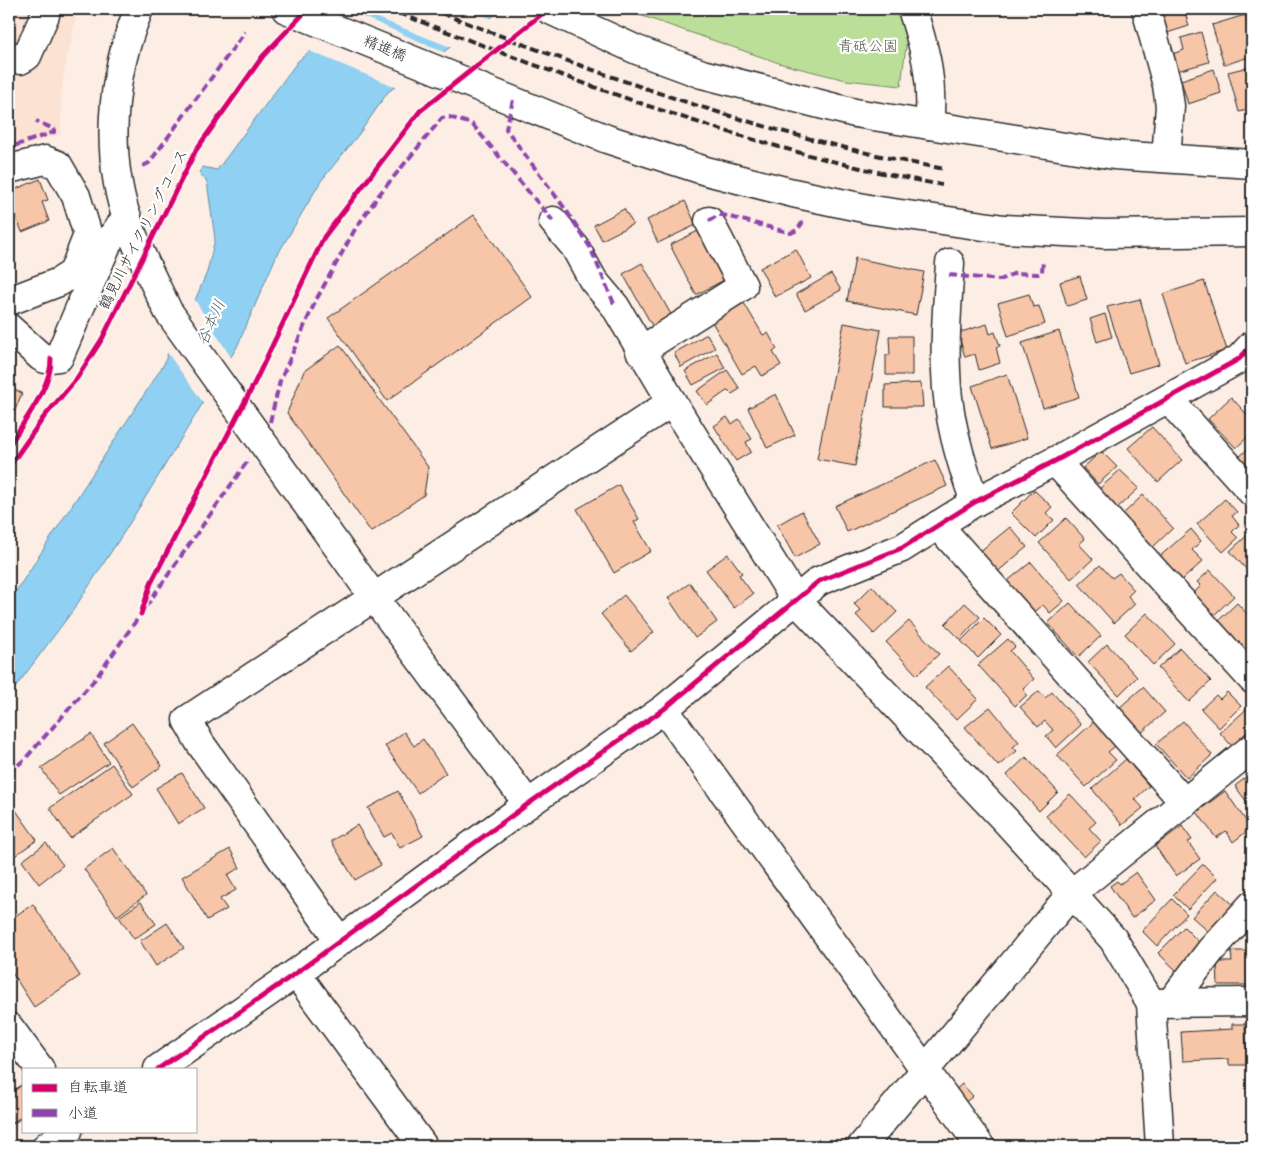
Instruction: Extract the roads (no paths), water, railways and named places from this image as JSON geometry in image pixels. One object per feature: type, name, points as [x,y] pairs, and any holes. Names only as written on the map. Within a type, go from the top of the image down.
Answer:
[{"type":"street","points":[[9,56],[20,60],[27,56],[45,15],[45,9]]},
{"type":"street","points":[[139,9],[121,57],[114,102],[113,138],[116,172],[128,222],[168,311],[373,596],[528,804]]},
{"type":"street","name":"精進橋","points":[[286,9],[608,139],[706,171],[873,210],[1004,230],[1163,234],[1252,232]]},
{"type":"street","points":[[912,9],[926,51],[932,98],[929,125]]},
{"type":"street","points":[[1146,9],[1167,84],[1170,106],[1166,158]]},
{"type":"street","points":[[558,14],[637,50],[702,74],[846,112],[1075,149],[1252,164]]},
{"type":"street","points":[[9,169],[45,160],[58,164],[76,196],[88,235],[73,273],[59,282],[9,300]]},
{"type":"street","points":[[553,221],[575,247],[593,280],[615,306],[640,351],[795,599],[1008,823],[1113,939],[1162,1002],[1160,1146]]},
{"type":"street","points":[[640,351],[743,286],[709,221]]},
{"type":"street","points":[[9,328],[41,357],[46,359],[59,358],[108,242],[128,222]]},
{"type":"street","points":[[950,263],[945,330],[946,373],[950,413],[962,464],[975,502]]},
{"type":"street","points":[[159,1068],[296,973],[528,804],[664,709],[819,581],[902,548],[975,502],[1055,461],[1239,359],[1252,345]]},
{"type":"street","points":[[1168,399],[1252,492]]},
{"type":"street","points":[[339,940],[200,743],[187,720],[373,596],[672,402]]},
{"type":"street","points":[[1055,461],[1252,679]]},
{"type":"street","points":[[938,525],[1184,803]]},
{"type":"street","points":[[664,709],[980,1146]]},
{"type":"street","points":[[862,1146],[1071,894],[1252,748]]},
{"type":"street","points":[[1162,1002],[1252,904]]},
{"type":"street","points":[[296,973],[423,1146]]},
{"type":"street","points":[[1162,1002],[1252,1002]]},
{"type":"street","points":[[9,1027],[39,1068]]},
{"type":"street","points":[[47,1146],[67,1132]]},
{"type":"water","name":"谷本川","points":[[360,9],[503,9],[388,92],[359,134],[321,181],[275,259],[237,347],[126,529],[74,609],[9,696],[9,602],[164,364],[174,335],[188,317],[207,272],[215,239],[207,182],[199,172],[203,167],[217,170],[298,61]]},
{"type":"railway","points":[[388,9],[592,86],[730,132],[800,153],[942,185]]},
{"type":"railway","points":[[431,9],[621,80],[748,121],[813,140],[945,169]]},
{"type":"park label","name":"青砥公園","points":[[868,46]]}]
